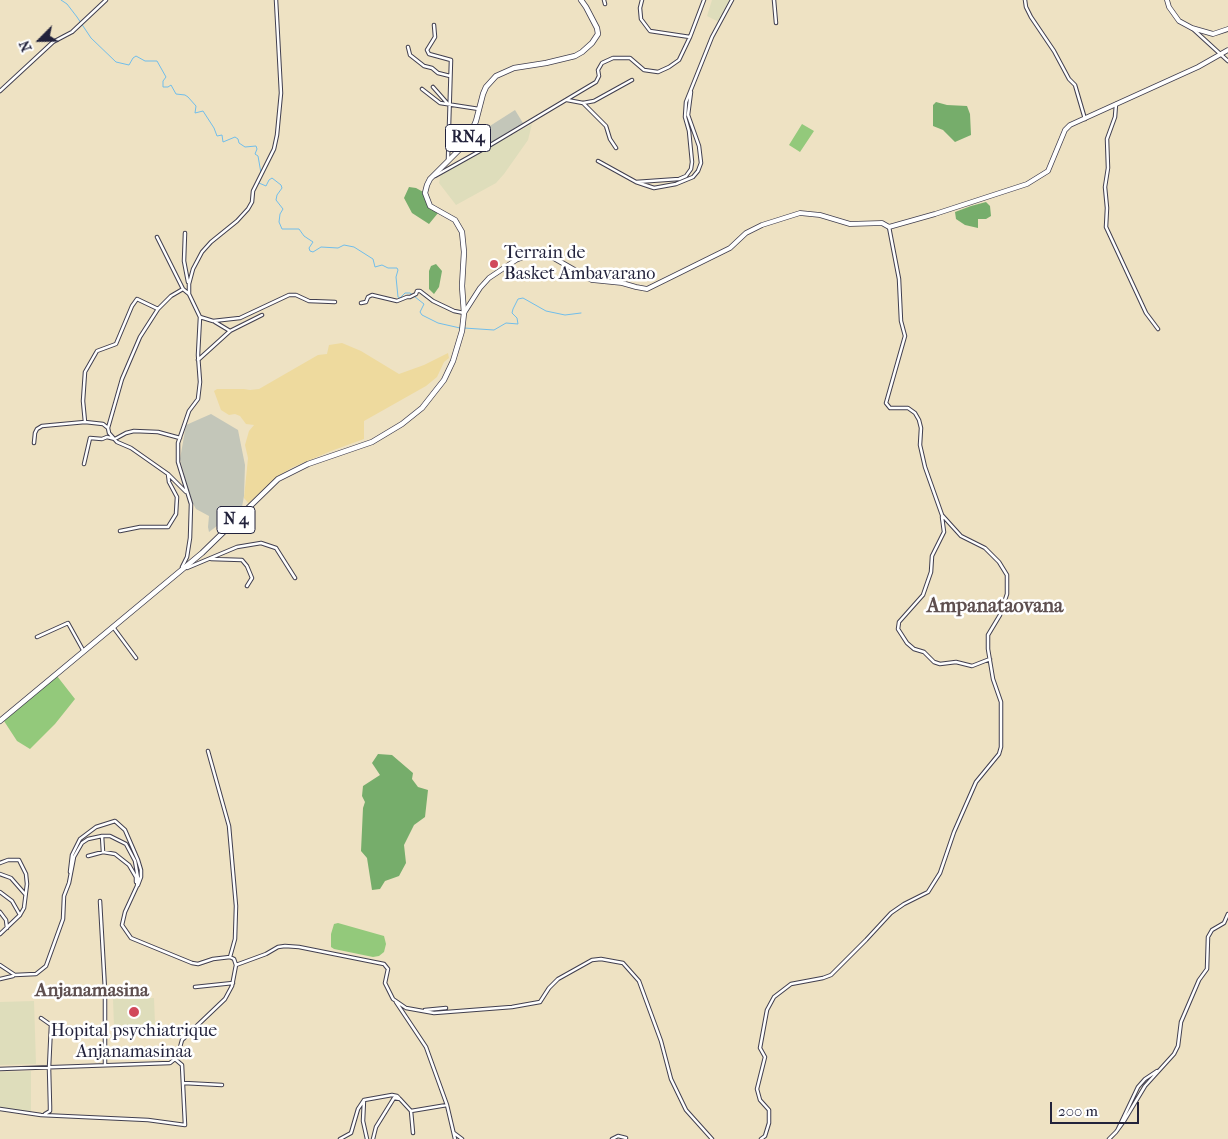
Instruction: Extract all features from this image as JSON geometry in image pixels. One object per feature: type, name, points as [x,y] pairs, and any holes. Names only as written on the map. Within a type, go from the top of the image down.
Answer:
[{"type":"main road","name":"RN4","points":[[430,179],[462,147],[470,135],[486,87],[496,76],[514,68],[575,56],[592,43],[598,34],[597,28],[581,0]]},
{"type":"main road","points":[[430,179],[425,191],[427,202],[436,211],[455,220],[459,224],[464,238],[462,286],[464,313]]},
{"type":"main road","name":"N 4","points":[[0,721],[83,650],[202,553],[278,479],[308,464],[372,442],[415,415],[444,380],[453,361],[464,313]]},
{"type":"street","points":[[0,91],[53,42],[72,32],[106,0]]},
{"type":"street","points":[[189,284],[193,270],[202,252],[248,209],[252,202],[253,191],[274,149],[281,93],[276,0]]},
{"type":"street","points":[[642,0],[640,8],[641,19],[650,31],[690,37]]},
{"type":"street","points":[[430,179],[596,82],[599,76],[598,70],[602,63],[613,58],[630,58],[644,70],[658,72],[669,67],[679,60],[704,0]]},
{"type":"street","points":[[636,182],[679,179],[686,176],[691,169],[692,162],[685,108],[691,88],[712,37],[732,0]]},
{"type":"street","points":[[774,0],[776,24]]},
{"type":"street","points":[[1025,0],[1031,17],[1054,50],[1069,79],[1075,85],[1085,119]]},
{"type":"street","points":[[1167,0],[1169,7],[1179,21],[1192,28],[1213,34],[1228,29]]},
{"type":"street","points":[[434,25],[435,36],[427,50],[429,54],[451,60],[448,159]]},
{"type":"street","points":[[1192,28],[1228,61]]},
{"type":"street","points":[[408,47],[410,55],[424,66],[432,68],[438,73],[450,76]]},
{"type":"street","points":[[361,303],[366,302],[368,297],[372,295],[397,301],[416,294],[416,291],[420,291],[454,311],[464,313],[480,288],[489,278],[516,260],[528,255],[538,254],[552,257],[592,280],[622,283],[647,289],[730,248],[746,233],[754,229],[800,213],[820,215],[850,224],[882,223],[889,227],[935,214],[1027,184],[1045,174],[1052,166],[1053,157],[1065,130],[1070,125],[1198,67],[1228,50]]},
{"type":"street","points":[[1221,54],[1228,54]]},
{"type":"street","points":[[566,100],[583,103],[594,101],[632,80]]},
{"type":"street","points":[[433,87],[449,105]]},
{"type":"street","points":[[598,161],[636,182],[654,188],[685,181],[698,171],[701,163],[701,154],[688,115],[691,88]]},
{"type":"street","points":[[422,89],[440,103],[479,109]]},
{"type":"street","points":[[583,103],[606,126],[616,148]]},
{"type":"street","points":[[1116,104],[1115,117],[1107,139],[1106,227],[1146,313],[1158,329]]},
{"type":"street","points":[[889,227],[899,279],[901,321],[904,336],[886,403],[890,408],[908,408],[915,413],[919,420],[923,460],[942,515],[944,532],[932,556],[931,572],[923,595],[899,622],[898,629],[907,643],[914,649],[924,652],[934,662],[940,664],[956,662],[972,666],[990,659]]},
{"type":"street","points":[[185,233],[184,261],[189,294]]},
{"type":"street","points":[[156,237],[200,317],[198,399],[189,411],[178,443],[178,462],[191,504],[190,538],[187,557],[181,571]]},
{"type":"street","points":[[183,289],[171,296],[158,309],[140,337],[126,367],[108,428],[109,433],[117,442],[131,448],[168,474],[188,494]]},
{"type":"street","points":[[213,321],[240,318],[289,295],[296,295],[309,301],[335,302]]},
{"type":"street","points":[[85,422],[83,401],[85,372],[97,351],[116,344],[132,306],[137,299],[158,309]]},
{"type":"street","points":[[198,360],[230,331],[262,315]]},
{"type":"street","points":[[200,317],[213,321],[230,331]]},
{"type":"street","points":[[34,443],[35,433],[42,426],[85,422],[103,424],[108,428]]},
{"type":"street","points":[[84,464],[90,438],[102,439],[107,437],[115,439],[134,431],[158,432],[180,438]]},
{"type":"street","points":[[120,531],[140,527],[168,527],[176,514],[177,497],[169,482],[168,474]]},
{"type":"street","points":[[761,1139],[766,1136],[770,1123],[769,1110],[760,1100],[758,1089],[765,1057],[760,1048],[767,1010],[774,997],[791,984],[823,978],[831,974],[891,913],[928,892],[940,873],[954,832],[976,782],[999,754],[1001,747],[1001,702],[993,679],[988,635],[1000,614],[1007,594],[1006,575],[999,562],[985,548],[961,536],[942,515]]},
{"type":"street","points":[[181,571],[237,547],[261,543],[276,548],[295,578]]},
{"type":"street","points":[[210,560],[242,560],[252,578],[247,586]]},
{"type":"street","points":[[37,638],[68,623],[83,650]]},
{"type":"street","points":[[112,627],[136,658]]},
{"type":"street","points":[[208,751],[229,826],[236,906],[235,939],[230,957]]},
{"type":"street","points":[[0,1069],[170,1062],[175,1059],[182,1040],[225,999],[233,983],[236,965],[234,959],[230,957],[213,959],[198,964],[192,963],[131,938],[122,925],[123,918],[141,877],[141,870],[125,830],[115,821],[96,827],[80,839],[72,855],[71,874]]},
{"type":"street","points":[[0,979],[15,975],[36,974],[46,966],[53,950],[59,925],[63,919],[64,896],[74,857],[82,843],[88,839],[102,836],[110,836],[120,840],[130,850],[138,871],[137,886]]},
{"type":"street","points":[[102,836],[103,852]]},
{"type":"street","points":[[88,856],[103,852],[115,854],[130,866],[136,877],[137,886]]},
{"type":"street","points":[[0,863],[8,860],[18,860],[26,874],[27,884],[24,908],[20,915],[0,934]]},
{"type":"street","points":[[0,874],[11,878],[25,894]]},
{"type":"street","points":[[0,892],[12,901],[20,915]]},
{"type":"street","points":[[100,901],[105,990],[106,1064]]},
{"type":"street","points":[[0,912],[6,920],[6,928]]},
{"type":"street","points":[[1109,1139],[1116,1132],[1145,1086],[1174,1054],[1178,1046],[1181,1022],[1199,980],[1207,969],[1208,937],[1212,930],[1224,923],[1228,914]]},
{"type":"street","points":[[236,965],[285,946],[384,964],[388,969],[385,983],[393,999],[403,1010],[426,1047],[447,1105],[455,1139]]},
{"type":"street","points":[[393,999],[406,1008],[434,1014],[512,1007],[540,1002],[549,988],[558,979],[592,960],[601,959],[623,963],[639,981],[661,1041],[671,1079],[686,1110],[712,1139]]},
{"type":"street","points":[[0,965],[15,975]]},
{"type":"street","points":[[195,987],[233,983]]},
{"type":"street","points":[[421,1010],[446,1008]]},
{"type":"street","points":[[41,1018],[52,1025],[49,1068],[50,1111],[41,1115]]},
{"type":"street","points":[[0,1109],[41,1115],[148,1120],[185,1125],[182,1065],[175,1059]]},
{"type":"street","points":[[184,1083],[222,1085]]},
{"type":"street","points":[[340,1139],[351,1133],[358,1109],[364,1100],[392,1095],[397,1096],[411,1111],[413,1133]]},
{"type":"street","points":[[373,1139],[376,1127],[394,1098],[400,1099]]},
{"type":"street","points":[[364,1100],[363,1121],[367,1139]]},
{"type":"street","points":[[411,1111],[447,1105]]},
{"type":"street","points":[[454,1133],[462,1139]]},
{"type":"street","points":[[612,1139],[618,1136],[626,1138]]},
{"type":"shaded area","points":[[712,0],[731,0],[719,22],[707,16]]},
{"type":"shaded area","points":[[515,110],[523,123],[489,144],[482,131]]},
{"type":"shaded area","points":[[532,124],[528,140],[496,183],[456,205],[439,183],[441,173]]},
{"type":"shaded area","points":[[211,414],[238,430],[245,465],[242,507],[209,532],[209,516],[196,509],[191,500],[180,459],[186,425]]},
{"type":"shaded area","name":"Hopital psychiatrique Anjanamasinaa","points":[[154,998],[155,1024],[114,1026],[113,999]]},
{"type":"shaded area","points":[[34,1001],[36,1064],[0,1065],[0,1002]]},
{"type":"shaded area","points":[[31,1071],[31,1112],[0,1108],[0,1072]]},
{"type":"green space","points":[[936,102],[947,105],[967,106],[970,114],[971,135],[955,142],[943,130],[933,126],[933,105]]},
{"type":"green space","points":[[802,124],[814,131],[800,152],[789,145]]},
{"type":"green space","points":[[409,187],[416,188],[425,193],[426,198],[438,213],[429,224],[412,213],[404,198]]},
{"type":"green space","points":[[986,202],[990,206],[991,216],[986,219],[978,219],[978,228],[965,225],[956,219],[955,212]]},
{"type":"green space","points":[[436,264],[442,271],[439,287],[434,294],[429,289],[429,271],[431,266]]},
{"type":"green space","points":[[57,676],[75,699],[55,724],[30,749],[17,741],[4,721]]},
{"type":"green space","points":[[378,754],[392,755],[413,773],[412,779],[418,787],[428,790],[425,817],[414,825],[404,845],[406,863],[399,876],[385,881],[380,889],[372,890],[367,858],[361,851],[363,808],[365,802],[362,796],[363,786],[380,775],[372,763]]},
{"type":"green space","points":[[338,923],[384,936],[386,944],[384,952],[379,956],[373,957],[334,949],[331,947],[331,934],[334,924]]},
{"type":"sand","points":[[342,343],[361,351],[399,374],[424,365],[448,353],[449,358],[444,362],[437,377],[426,386],[364,421],[364,439],[291,468],[276,478],[249,504],[244,498],[248,458],[245,445],[249,431],[254,425],[246,424],[240,416],[235,414],[229,415],[221,410],[214,391],[217,389],[259,389],[318,355],[327,354],[329,345]]},
{"type":"waterway","points":[[61,0],[67,4],[91,38],[116,62],[129,65],[136,56],[145,61],[157,61],[166,77],[163,81],[163,87],[171,85],[176,94],[188,97],[196,106],[195,113],[203,111],[217,136],[222,135],[223,142],[235,137],[245,147],[256,146],[255,154],[258,156],[261,173]]},
{"type":"waterway","points":[[259,183],[266,186],[272,178],[281,185],[282,188],[276,200],[283,209],[279,222],[282,229],[299,229],[304,236],[313,242],[309,248],[310,251],[313,252],[321,247],[338,248],[344,245],[354,247],[373,259],[375,267],[382,265],[388,268],[397,268],[398,297],[400,298],[405,293],[410,293],[424,304],[420,312],[422,315],[438,323],[460,328]]},
{"type":"waterway","points":[[464,328],[494,330],[506,323],[518,324],[517,318],[512,313],[518,299],[523,298],[546,311],[565,315],[581,313]]},
{"type":"place","name":"Terrain de Basket Ambavarano","points":[[494,264]]},
{"type":"place","name":"Hopital psychiatrique Anjanamasinaa","points":[[134,1012]]},
{"type":"district","name":"Ampanataovana","points":[[995,607]]},
{"type":"district","name":"Anjanamasina","points":[[92,991]]}]
